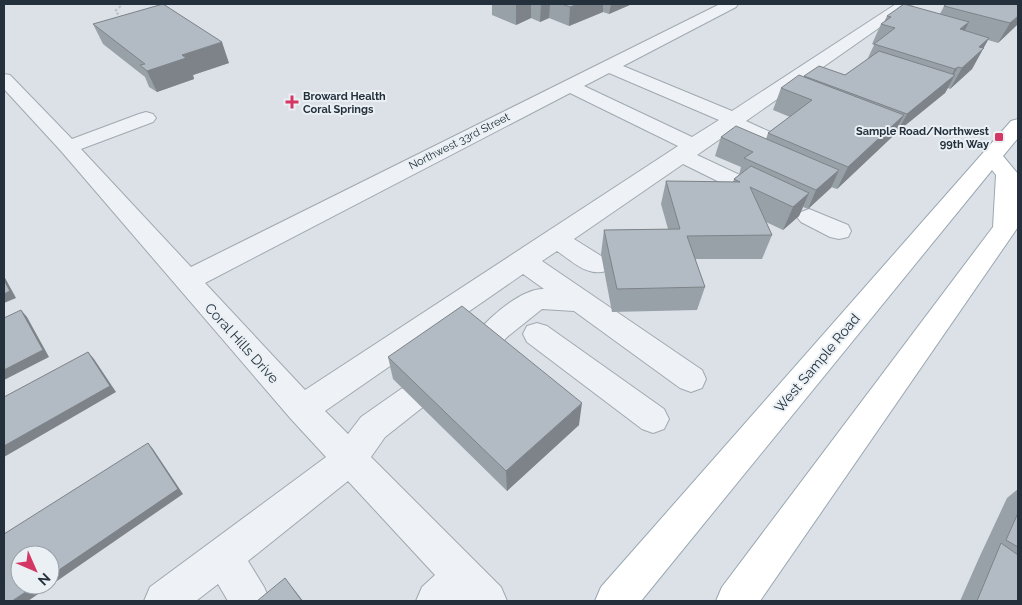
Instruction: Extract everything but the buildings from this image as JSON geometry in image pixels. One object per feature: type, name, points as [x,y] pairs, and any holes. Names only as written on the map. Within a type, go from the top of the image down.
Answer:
[{"type":"main road","name":"West Sample Road","points":[[615,601],[1018,125]]},
{"type":"main road","points":[[736,601],[1012,218],[1008,174],[992,157]]},
{"type":"street","name":"Northwest 33rd Street","points":[[188,280],[731,4]]},
{"type":"street","points":[[302,410],[906,4]]},
{"type":"street","points":[[608,66],[734,119],[738,125],[772,140]]},
{"type":"street","name":"Coral Hills Drive","points":[[4,79],[68,147],[302,410],[349,460],[461,593]]},
{"type":"street","points":[[569,86],[688,150],[785,206]]},
{"type":"street","points":[[68,147],[146,118]]},
{"type":"street","points":[[809,217],[838,231]]},
{"type":"street","points":[[583,220],[606,234]]},
{"type":"street","points":[[554,240],[566,245],[598,265]]},
{"type":"street","points":[[516,266],[536,299]]},
{"type":"street","points":[[516,266],[580,301],[691,379]]},
{"type":"street","points":[[462,302],[490,337],[536,299],[554,298],[580,301]]},
{"type":"street","points":[[537,334],[652,419]]},
{"type":"street","points":[[164,601],[349,460],[373,427],[410,400]]},
{"type":"street","points":[[223,557],[250,601]]},
{"type":"path","points":[[123,4],[115,11],[124,19]]},
{"type":"place","name":"Broward Health Coral Springs","points":[[292,102]]},
{"type":"place","name":"Sample Road/Northwest 99th Way","points":[[999,137]]}]
